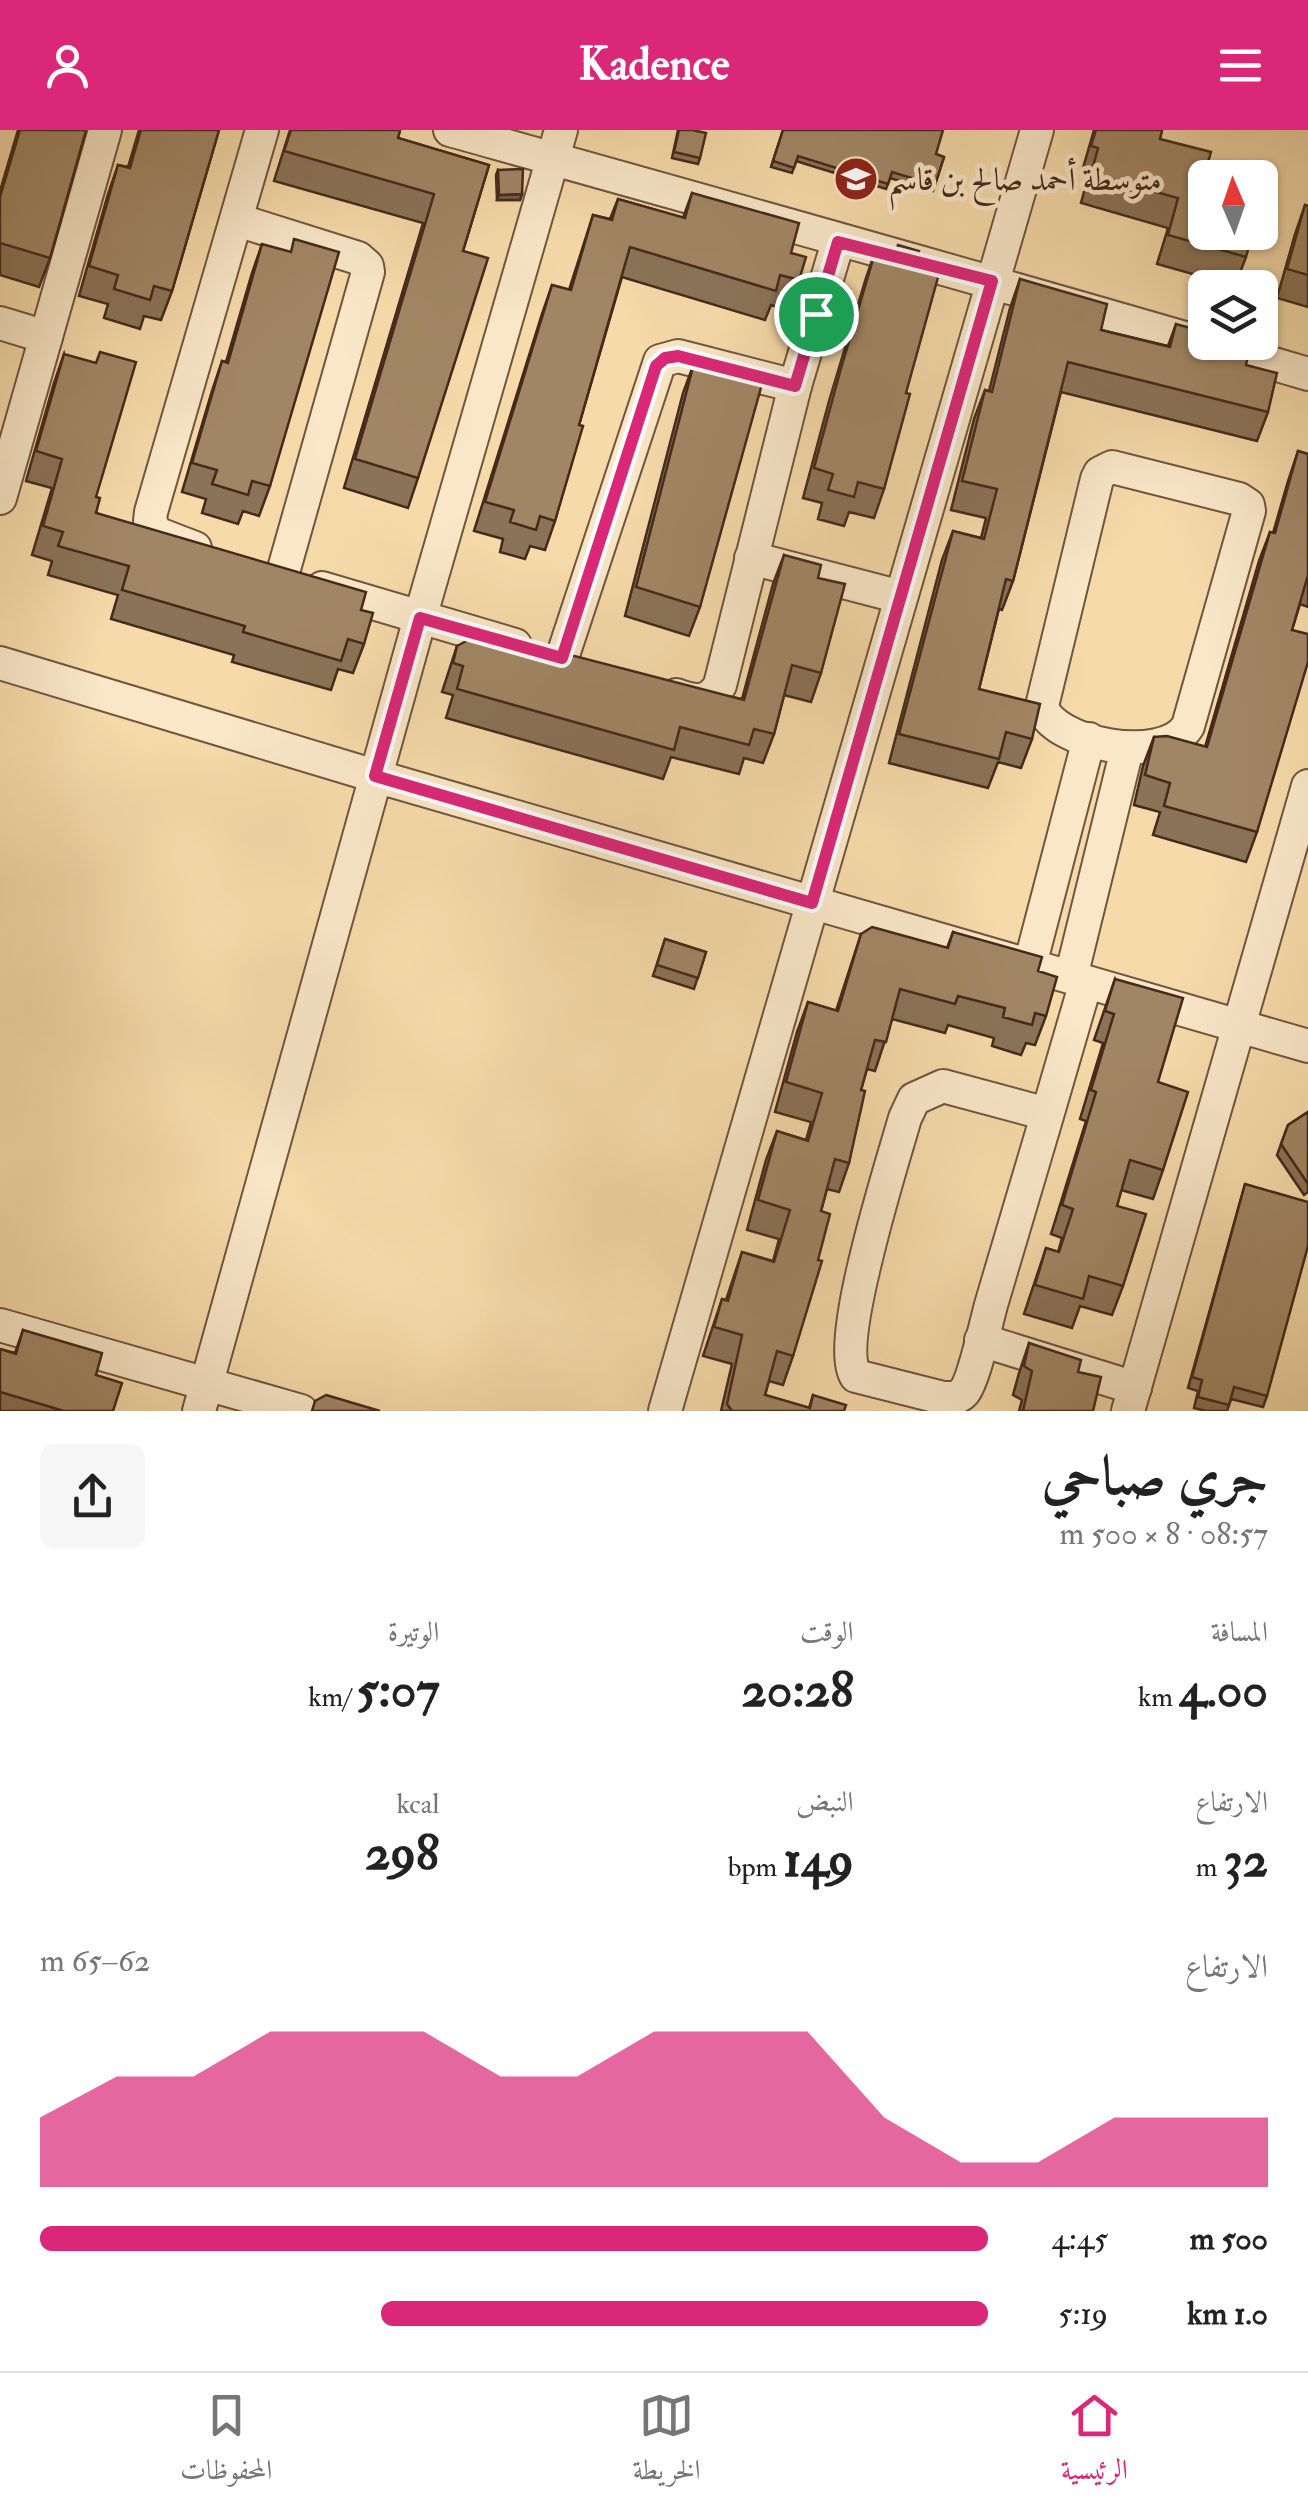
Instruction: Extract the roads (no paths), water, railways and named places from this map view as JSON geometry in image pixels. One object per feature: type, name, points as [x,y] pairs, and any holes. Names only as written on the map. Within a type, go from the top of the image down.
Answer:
[{"type":"street","points":[[0,498],[105,130]]},
{"type":"street","points":[[262,130],[150,521],[156,533],[282,576],[599,670]]},
{"type":"street","points":[[450,130],[557,144],[838,242],[992,281],[1308,374]]},
{"type":"street","points":[[665,1411],[1037,130]]},
{"type":"street","points":[[203,1398],[375,776],[557,144]]},
{"type":"street","points":[[237,220],[358,258],[368,272],[282,576]]},
{"type":"street","points":[[653,688],[695,701],[716,691],[795,386],[838,242]]},
{"type":"street","points":[[0,323],[46,337]]},
{"type":"street","points":[[562,658],[660,361],[678,356],[795,386]]},
{"type":"street","points":[[1112,468],[1239,499],[1248,505],[1249,519],[1188,726],[1176,740],[1165,745],[1127,749],[1090,740],[1047,719],[1043,695],[1100,473],[1112,468]]},
{"type":"street","points":[[752,558],[900,597]]},
{"type":"street","points":[[0,662],[375,776],[1308,1046]]},
{"type":"street","points":[[1030,966],[1090,740]]},
{"type":"street","points":[[1047,1114],[943,1086],[918,1095],[905,1118],[862,1273],[852,1330],[852,1371],[860,1378],[943,1398],[955,1398],[968,1385],[1047,1114],[1127,749]]},
{"type":"street","points":[[981,1340],[1132,1400],[1308,786]]},
{"type":"street","points":[[0,1325],[203,1398],[301,1411]]},
{"type":"place","name":"متوسطة أحمد صالح بن قاسم","points":[[856,179]]}]
